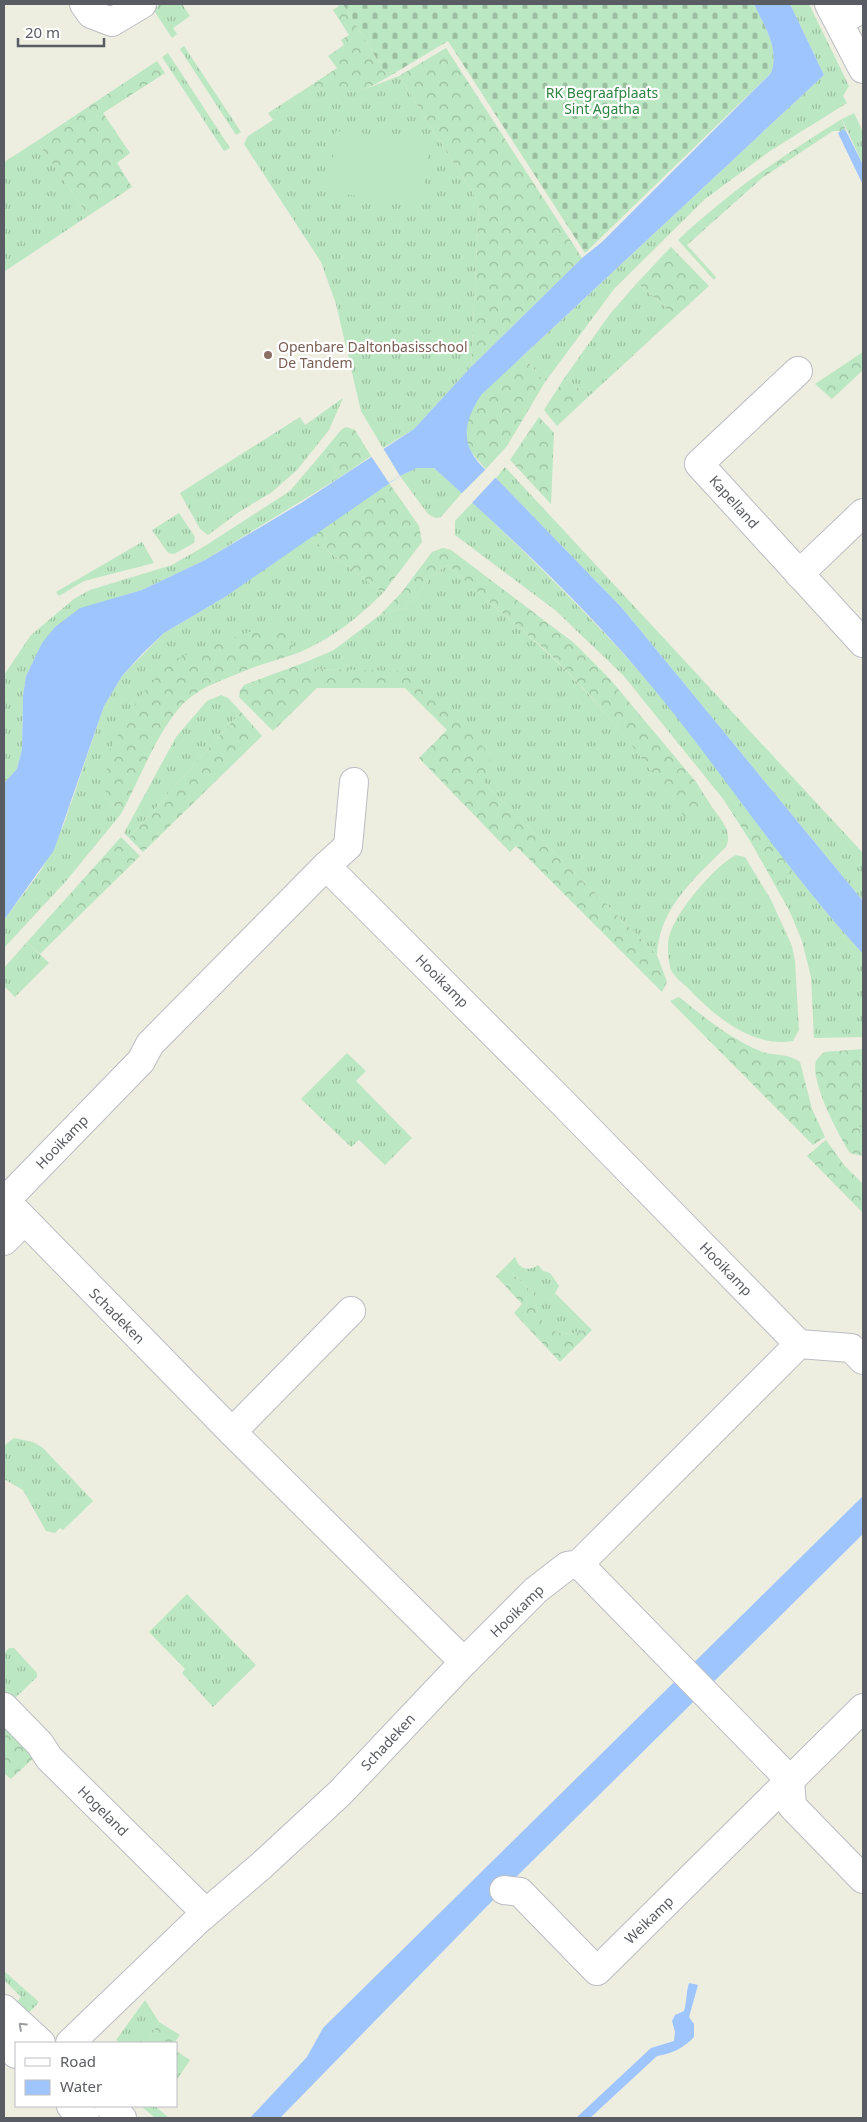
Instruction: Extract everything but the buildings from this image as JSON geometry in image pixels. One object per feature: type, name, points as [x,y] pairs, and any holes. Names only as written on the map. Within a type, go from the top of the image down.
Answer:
[{"type":"street","points":[[84,4],[91,14],[112,22],[142,4]]},
{"type":"street","points":[[863,8],[834,13],[863,69]]},
{"type":"street","name":"Kapelland","points":[[798,371],[699,464],[863,643]]},
{"type":"street","points":[[799,574],[863,512]]},
{"type":"street","name":"Hooikamp","points":[[4,1200],[141,1061],[150,1044],[348,846],[354,782]]},
{"type":"street","name":"Hooikamp","points":[[326,866],[555,1095],[799,1344],[579,1564],[567,1566],[536,1590],[464,1662]]},
{"type":"street","name":"Schadeken","points":[[4,1200],[232,1432],[464,1662],[340,1793],[268,1860],[206,1913],[71,2042]]},
{"type":"street","points":[[4,1242],[24,1221]]},
{"type":"street","points":[[232,1432],[351,1311]]},
{"type":"street","points":[[799,1344],[851,1348],[863,1360]]},
{"type":"street","points":[[579,1564],[682,1672],[790,1780],[792,1806],[863,1878]]},
{"type":"street","name":"Hogeland","points":[[4,1707],[40,1744],[50,1758],[206,1913]]},
{"type":"street","points":[[790,1780],[863,1708]]},
{"type":"street","name":"Weikamp","points":[[504,1890],[520,1892],[597,1971],[790,1780]]},
{"type":"street","points":[[4,2009],[40,2042]]},
{"type":"street","points":[[4,2043],[15,2053]]},
{"type":"street","points":[[73,2107],[85,2118]]},
{"type":"street","points":[[110,2107],[122,2118]]},
{"type":"green space","points":[[161,4],[182,4],[190,16],[173,28],[177,34],[172,38],[153,9]]},
{"type":"green space","points":[[338,4],[343,4],[388,77],[359,91],[342,92],[310,86],[337,68],[328,56],[344,45],[341,40],[349,35],[333,10],[339,6]]},
{"type":"green space","name":"RK Begraafplaats Sint Agatha","points":[[343,4],[754,4],[770,37],[774,55],[773,64],[771,73],[585,253],[448,41],[388,77]]},
{"type":"green space","points":[[790,4],[809,4],[849,86],[843,96],[847,103],[770,151],[705,199],[614,289],[545,382],[523,356],[824,75]]},
{"type":"green space","points":[[184,46],[241,132],[236,135],[180,49]]},
{"type":"green space","points":[[446,48],[582,258],[471,367],[479,203],[399,76]]},
{"type":"green space","points":[[168,53],[230,148],[224,151],[162,57]]},
{"type":"green space","points":[[157,61],[165,73],[103,113],[130,153],[117,163],[132,187],[88,216],[37,141]]},
{"type":"green space","points":[[399,76],[479,203],[471,367],[414,429],[383,448],[361,411],[336,304],[321,262],[244,144],[248,136],[273,120],[268,113],[310,86],[337,91],[356,91]]},
{"type":"green space","points":[[854,113],[863,132],[863,165],[842,119]]},
{"type":"green space","points":[[842,119],[846,131],[833,131],[762,178],[687,245],[716,277],[714,280],[678,240],[716,206],[757,175]]},
{"type":"green space","points":[[336,131],[429,140],[423,202],[329,193]]},
{"type":"green space","points":[[37,141],[88,216],[5,271],[4,162]]},
{"type":"green space","points":[[671,247],[709,286],[676,316],[637,283]]},
{"type":"green space","points":[[637,283],[676,316],[588,397],[565,377],[610,314]]},
{"type":"green space","points":[[863,352],[863,370],[832,399],[815,384]]},
{"type":"green space","points":[[523,356],[545,382],[507,446],[486,469],[469,448],[466,434],[468,420],[473,407],[481,396]]},
{"type":"green space","points":[[565,377],[588,397],[557,426],[544,410]]},
{"type":"green space","points":[[343,398],[329,430],[297,470],[272,492],[239,512],[208,535],[200,529],[180,493],[300,417],[305,425]]},
{"type":"green space","points":[[539,417],[554,433],[551,504],[510,460]]},
{"type":"green space","points":[[346,427],[355,430],[371,456],[342,476],[323,452],[341,430]]},
{"type":"green space","points":[[323,452],[342,476],[205,560],[142,590],[116,598],[42,643],[26,676],[23,695],[22,749],[17,769],[4,783],[4,675],[31,635],[74,599],[90,590],[172,565],[205,546],[290,491]]},
{"type":"green space","points":[[505,467],[863,853],[863,901],[622,608],[496,478]]},
{"type":"green space","points":[[417,468],[434,468],[462,493],[441,517],[435,518],[428,514],[400,476]]},
{"type":"green space","points":[[389,483],[419,526],[422,542],[383,593],[309,537]]},
{"type":"green space","points":[[473,502],[570,598],[640,672],[687,730],[810,892],[863,954],[863,1037],[814,1038],[811,977],[802,941],[790,912],[751,842],[724,800],[623,675],[555,610],[455,535],[455,521]]},
{"type":"green space","points":[[179,513],[195,537],[194,543],[174,554],[168,553],[152,530]]},
{"type":"green space","points":[[309,537],[383,593],[363,612],[323,641],[298,653],[296,650],[183,696],[106,797],[121,814],[66,881],[4,948],[4,920],[42,869],[64,824],[104,706],[122,676],[164,633],[225,597]]},
{"type":"green space","points":[[142,542],[154,563],[84,581],[59,596],[56,592]]},
{"type":"green space","points":[[443,548],[451,550],[574,643],[609,678],[696,782],[712,807],[689,823],[620,731],[583,688],[543,648],[448,565],[433,575],[405,608],[380,615],[402,592],[432,552]]},
{"type":"green space","points":[[448,565],[542,648],[583,688],[620,731],[689,822],[712,807],[725,826],[728,836],[726,847],[691,882],[672,908],[659,938],[657,955],[484,783],[410,672],[316,669],[306,662],[334,650],[380,615],[405,608],[433,575]]},
{"type":"green space","points":[[280,626],[298,653],[229,676],[204,688],[181,706],[161,734],[121,814],[106,797],[107,755],[137,700],[170,661],[254,630]]},
{"type":"green space","points":[[306,662],[316,669],[409,671],[491,755],[484,783],[657,955],[667,982],[662,992],[516,846],[510,852],[419,758],[447,730],[405,688],[317,688],[273,731],[239,697],[244,685]]},
{"type":"green space","points":[[221,695],[228,698],[241,712],[129,838],[124,833],[176,737],[207,701]]},
{"type":"green space","points":[[241,712],[262,736],[143,852],[129,838]]},
{"type":"green space","points":[[733,793],[793,872],[776,886],[724,800]]},
{"type":"green space","points":[[121,837],[140,856],[40,954],[27,942]]},
{"type":"green space","points":[[736,855],[745,857],[771,900],[792,946],[795,961],[799,1030],[793,1041],[763,1040],[735,1028],[698,999],[677,978],[671,969],[668,955],[668,940],[679,916],[696,891],[707,879]]},
{"type":"green space","points":[[27,942],[49,963],[15,997],[4,986],[4,968]]},
{"type":"green space","points":[[679,997],[717,1027],[749,1046],[765,1053],[790,1057],[800,1062],[812,1109],[825,1137],[813,1145],[670,1001]]},
{"type":"green space","points":[[863,1049],[863,1074],[860,1074],[863,1156],[850,1153],[839,1134],[821,1095],[815,1070],[816,1061],[824,1052]]},
{"type":"green space","points":[[347,1053],[366,1071],[356,1081],[412,1138],[385,1165],[359,1140],[351,1147],[301,1099]]},
{"type":"green space","points":[[860,1074],[863,1074],[863,1141],[860,1131]]},
{"type":"green space","points":[[826,1140],[844,1165],[863,1184],[863,1213],[807,1156]]},
{"type":"green space","points":[[515,1257],[521,1267],[527,1269],[538,1265],[543,1271],[550,1273],[559,1286],[555,1293],[592,1330],[589,1333],[584,1330],[564,1334],[548,1328],[538,1314],[534,1294],[505,1267]]},
{"type":"green space","points":[[505,1267],[534,1294],[539,1314],[549,1328],[564,1334],[584,1330],[589,1333],[560,1362],[514,1313],[522,1304],[496,1276]]},
{"type":"green space","points":[[14,1438],[33,1442],[43,1448],[93,1501],[63,1530],[60,1528],[55,1533],[46,1531],[23,1490],[4,1479],[4,1446]]},
{"type":"green space","points":[[187,1594],[256,1665],[213,1707],[182,1673],[185,1669],[149,1632]]},
{"type":"green space","points":[[9,1648],[14,1648],[37,1673],[37,1677],[14,1699],[4,1692],[4,1654]]},
{"type":"green space","points":[[8,1726],[37,1755],[11,1779],[4,1773],[4,1731]]},
{"type":"green space","points":[[4,1971],[39,2002],[26,2016],[13,2006],[21,1997],[4,1980]]},
{"type":"green space","points":[[145,2000],[159,2022],[148,2042],[118,2042],[116,2040]]},
{"type":"green space","points":[[159,2022],[180,2035],[175,2042],[148,2042]]},
{"type":"green space","points":[[178,2052],[190,2060],[178,2078]]},
{"type":"green space","points":[[142,2107],[156,2107],[169,2118],[155,2118]]},
{"type":"water","points":[[754,4],[790,4],[824,75],[482,394],[469,418],[467,440],[476,460],[496,478],[622,608],[863,901],[863,954],[810,892],[687,731],[636,668],[553,579],[434,468],[417,468],[400,476],[225,597],[164,633],[143,653],[122,676],[104,706],[54,850],[4,920],[4,783],[17,769],[22,749],[23,695],[26,676],[42,643],[55,627],[80,608],[142,590],[205,560],[301,503],[414,429],[471,367],[582,258],[602,242],[771,73],[774,55],[770,37]]},
{"type":"water","points":[[843,129],[846,131],[863,165],[863,185],[838,133]]},
{"type":"water","points":[[863,1496],[863,1534],[498,1895],[280,2118],[250,2118],[307,2057],[323,2028]]},
{"type":"water","points":[[689,1983],[698,1985],[689,2017],[694,2024],[694,2037],[677,2050],[657,2056],[590,2118],[576,2118],[651,2048],[674,2041],[675,2032],[672,2021],[675,2015],[684,2011]]},
{"type":"pier","points":[[383,448],[400,476],[389,483],[371,456]]},
{"type":"pier","points":[[487,468],[497,476],[471,504],[460,495]]},
{"type":"place","name":"Openbare Daltonbasisschool De Tandem","points":[[268,355]]}]
